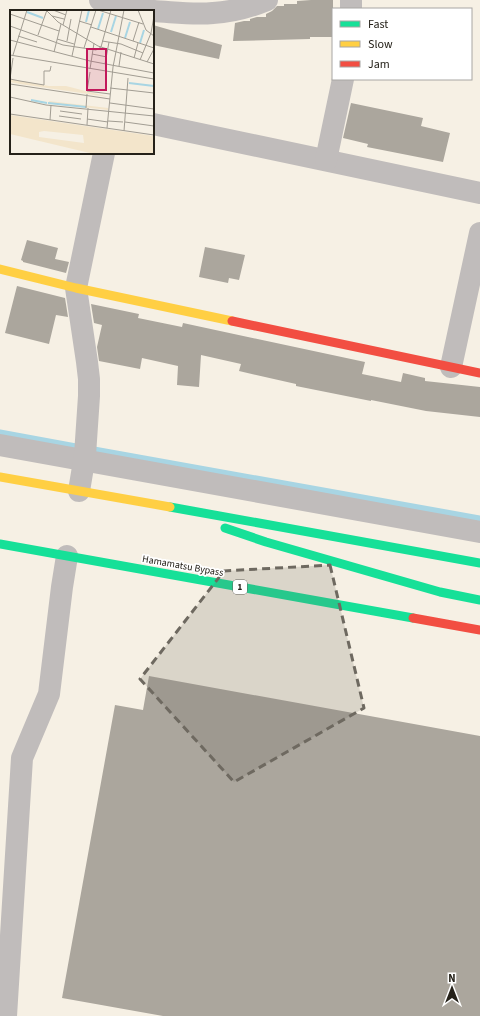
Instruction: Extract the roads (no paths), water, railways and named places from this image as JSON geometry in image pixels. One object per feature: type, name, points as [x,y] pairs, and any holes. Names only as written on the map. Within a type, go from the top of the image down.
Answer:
[{"type":"main road","points":[[0,269],[76,288],[480,373]]},
{"type":"main road","points":[[0,477],[480,563]]},
{"type":"main road","points":[[148,503],[266,542],[440,592],[480,600]]},
{"type":"main road","name":"Hamamatsu Bypass","points":[[0,544],[480,630]]},
{"type":"street","points":[[100,0],[154,10]]},
{"type":"street","points":[[154,10],[212,13],[235,10],[267,0]]},
{"type":"street","points":[[326,160],[343,80]]},
{"type":"street","points":[[154,124],[480,193]]},
{"type":"street","points":[[79,491],[84,460],[89,379],[76,288],[104,154]]},
{"type":"street","points":[[451,367],[480,233]]},
{"type":"street","points":[[0,445],[480,532]]},
{"type":"street","points":[[6,1016],[22,758],[49,694],[67,556]]},
{"type":"waterway","points":[[0,433],[76,447]]},
{"type":"waterway","points":[[94,450],[480,519]]}]
